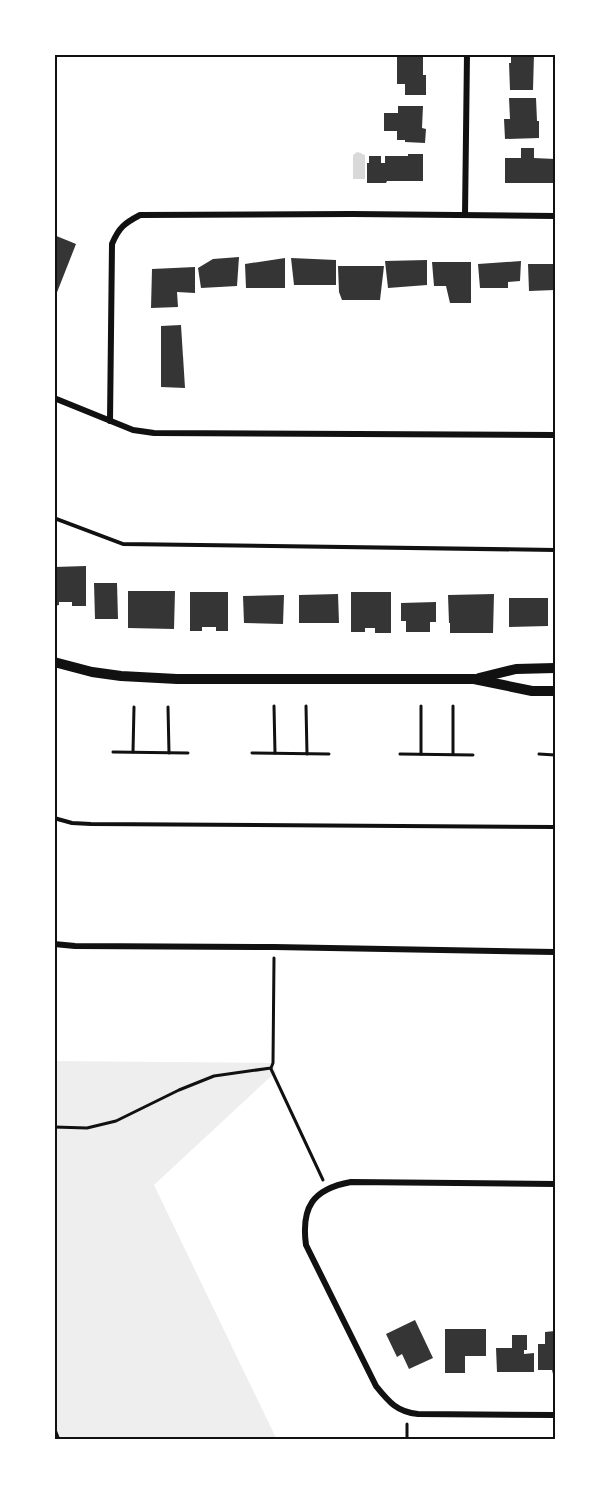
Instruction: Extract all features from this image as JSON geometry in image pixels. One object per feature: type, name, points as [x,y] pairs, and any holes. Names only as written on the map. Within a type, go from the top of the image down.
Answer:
[{"type":"main road","points":[[54,662],[92,672],[121,676],[177,679],[474,679],[532,692],[555,692]]},
{"type":"main road","points":[[474,679],[516,669],[555,668]]},
{"type":"street","points":[[465,215],[467,54]]},
{"type":"street","points":[[110,421],[112,244],[117,232],[125,223],[140,215],[555,216]]},
{"type":"street","points":[[54,398],[110,421],[154,433],[555,435]]},
{"type":"street","points":[[54,944],[555,952]]},
{"type":"street","points":[[555,1184],[351,1182],[328,1188],[318,1195],[309,1206],[304,1232],[306,1245],[376,1386],[392,1404],[408,1413],[555,1415]]},
{"type":"lane","points":[[54,518],[123,544],[555,550]]},
{"type":"lane","points":[[54,818],[72,823],[91,824],[555,827]]},
{"type":"path","points":[[168,706],[169,753]]},
{"type":"path","points":[[274,706],[275,753]]},
{"type":"path","points":[[306,706],[307,754]]},
{"type":"path","points":[[421,706],[421,754]]},
{"type":"path","points":[[453,706],[453,754]]},
{"type":"path","points":[[134,707],[134,752]]},
{"type":"path","points":[[113,752],[188,753]]},
{"type":"path","points":[[252,753],[329,754]]},
{"type":"path","points":[[400,754],[473,755]]},
{"type":"path","points":[[539,754],[555,755]]},
{"type":"path","points":[[270,1068],[273,1063],[274,947]]},
{"type":"path","points":[[54,1127],[87,1128],[116,1121],[179,1090],[214,1076],[270,1068]]},
{"type":"path","points":[[270,1068],[328,1188]]},
{"type":"path","points":[[407,1440],[408,1413]]},
{"type":"path","points":[[54,1427],[59,1440]]},
{"type":"shaded area","points":[[357,152],[365,155],[365,179],[353,179],[353,155]]},
{"type":"shaded area","points":[[54,1061],[273,1063],[271,1067],[274,1067],[276,1073],[154,1185],[277,1440],[54,1440]]},
{"type":"building","points":[[511,54],[534,54],[533,90],[510,90]]},
{"type":"building","points":[[397,57],[423,57],[426,95],[405,95],[405,84],[397,84]]},
{"type":"building","points":[[509,98],[536,98],[539,138],[505,139],[504,119],[510,119]]},
{"type":"building","points":[[398,106],[423,106],[422,128],[426,129],[425,143],[397,140],[397,131],[384,131],[384,113],[398,113]]},
{"type":"building","points":[[521,148],[534,148],[534,158],[555,159],[555,183],[505,183],[505,158],[521,158]]},
{"type":"building","points":[[408,154],[423,154],[423,181],[367,183],[369,156],[381,156],[381,163],[385,163],[385,156],[408,156]]},
{"type":"building","points":[[54,235],[76,244],[54,300]]},
{"type":"building","points":[[239,257],[237,286],[201,288],[198,268],[213,259]]},
{"type":"building","points":[[285,258],[285,288],[246,288],[245,264]]},
{"type":"building","points":[[291,258],[336,260],[336,285],[294,285]]},
{"type":"building","points":[[427,260],[427,285],[388,288],[385,261]]},
{"type":"building","points":[[521,261],[520,281],[508,282],[508,288],[480,288],[478,264]]},
{"type":"building","points":[[432,262],[471,262],[471,303],[450,303],[446,286],[434,286]]},
{"type":"building","points":[[528,264],[555,264],[555,290],[529,291]]},
{"type":"building","points":[[338,266],[384,266],[380,300],[342,300],[339,292]]},
{"type":"building","points":[[195,267],[195,293],[177,292],[178,307],[151,308],[152,269]]},
{"type":"building","points":[[181,325],[185,388],[161,387],[161,326]]},
{"type":"building","points":[[86,566],[86,606],[72,606],[72,602],[59,602],[59,605],[54,606],[54,567]]},
{"type":"building","points":[[94,583],[117,583],[118,619],[95,619]]},
{"type":"building","points":[[128,591],[175,591],[174,629],[128,628]]},
{"type":"building","points":[[190,592],[228,592],[228,631],[216,631],[216,627],[202,627],[202,631],[190,631]]},
{"type":"building","points":[[351,592],[391,592],[391,633],[375,633],[375,628],[365,628],[365,632],[351,632]]},
{"type":"building","points":[[338,594],[339,623],[299,623],[299,595]]},
{"type":"building","points":[[494,594],[493,633],[450,633],[448,595]]},
{"type":"building","points":[[284,595],[283,624],[244,623],[243,596]]},
{"type":"building","points":[[509,598],[548,598],[548,626],[509,627]]},
{"type":"building","points":[[436,602],[436,622],[430,622],[430,632],[406,632],[406,621],[401,621],[401,603]]},
{"type":"building","points":[[415,1320],[433,1358],[409,1369],[402,1354],[397,1357],[386,1334]]},
{"type":"building","points":[[445,1329],[486,1329],[486,1356],[465,1356],[465,1373],[445,1373]]},
{"type":"building","points":[[555,1331],[555,1374],[553,1374],[552,1370],[538,1370],[538,1344],[545,1344],[545,1332]]},
{"type":"building","points":[[512,1335],[527,1335],[527,1350],[524,1350],[524,1354],[534,1353],[534,1372],[497,1372],[496,1348],[512,1348]]}]
